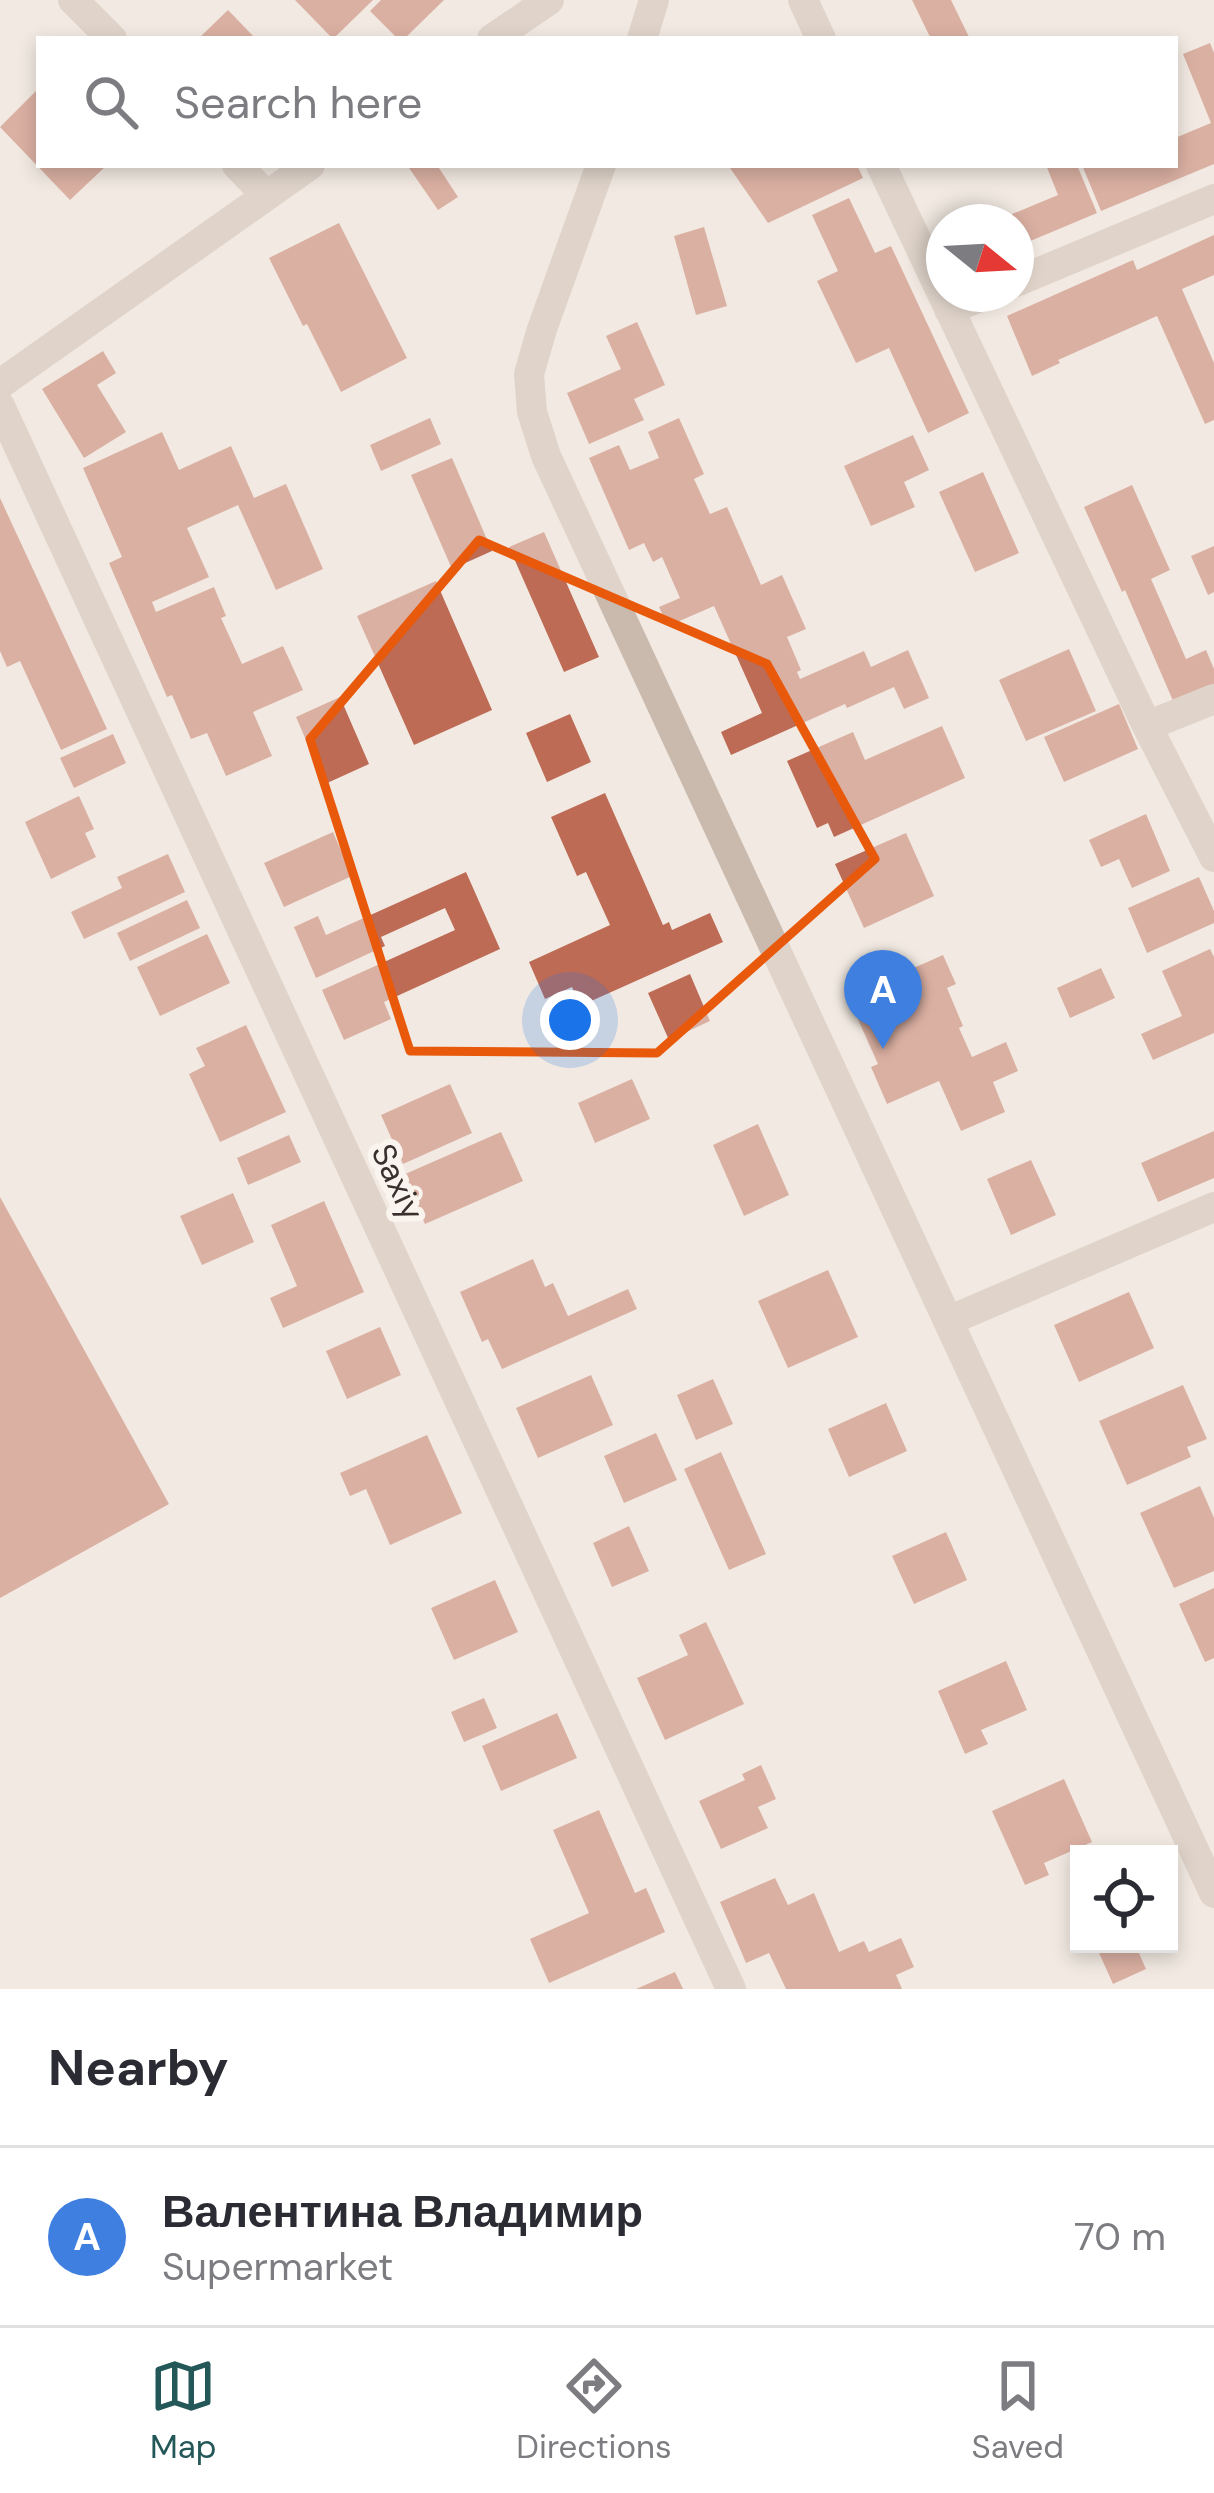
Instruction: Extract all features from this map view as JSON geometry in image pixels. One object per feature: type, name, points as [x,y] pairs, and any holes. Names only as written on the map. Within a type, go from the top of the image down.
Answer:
[{"type":"street","points":[[73,0],[109,36]]},
{"type":"street","points":[[496,36],[549,0]]},
{"type":"street","points":[[643,36],[654,0]]},
{"type":"street","points":[[803,0],[820,36]]},
{"type":"street","points":[[240,168],[266,195]]},
{"type":"street","points":[[0,384],[306,168]]},
{"type":"street","points":[[600,168],[530,374],[532,412],[546,456],[1214,1893]]},
{"type":"street","points":[[882,168],[926,260]]},
{"type":"street","points":[[1034,274],[1214,199]]},
{"type":"street","points":[[951,312],[1214,857]]},
{"type":"street","name":"Saxiy","points":[[0,406],[731,1989]]},
{"type":"street","points":[[1147,726],[1214,699]]},
{"type":"street","points":[[948,1321],[1214,1208]]},
{"type":"highlighted area","points":[[479,540],[767,664],[875,859],[657,1053],[410,1051],[310,739]]},
{"type":"building","points":[[295,0],[373,0],[336,36],[330,36]]},
{"type":"building","points":[[381,0],[444,0],[407,36],[395,36],[370,11]]},
{"type":"building","points":[[912,0],[951,0],[969,36],[930,36]]},
{"type":"building","points":[[228,10],[253,36],[201,36]]},
{"type":"building","points":[[1210,43],[1214,53],[1214,164],[1101,211],[1083,168],[1178,168],[1178,137],[1211,123],[1183,54]]},
{"type":"building","points":[[36,91],[36,165],[0,127]]},
{"type":"building","points":[[39,168],[104,168],[70,200]]},
{"type":"building","points":[[409,168],[439,168],[458,197],[438,210]]},
{"type":"building","points":[[730,168],[858,168],[863,178],[768,223]]},
{"type":"building","points":[[1047,168],[1078,168],[1097,213],[1034,239],[1034,205],[1058,195]]},
{"type":"building","points":[[849,198],[875,253],[891,246],[969,413],[928,433],[889,348],[856,363],[817,281],[838,271],[812,215]]},
{"type":"building","points":[[339,223],[407,358],[341,392],[269,258]]},
{"type":"building","points":[[704,227],[727,306],[696,315],[674,236]]},
{"type":"building","points":[[1214,235],[1214,275],[1182,289],[1214,363],[1214,420],[1205,424],[1157,316],[1032,376],[1007,316],[1034,312],[1034,304],[1133,260],[1137,270]]},
{"type":"building","points":[[637,322],[665,385],[634,399],[644,420],[589,444],[567,393],[621,369],[606,336]]},
{"type":"building","points":[[103,351],[116,373],[97,385],[126,432],[84,458],[42,389]]},
{"type":"building","points":[[430,418],[441,444],[381,471],[370,445]]},
{"type":"building","points":[[679,418],[704,474],[694,479],[710,514],[727,507],[761,585],[782,575],[806,629],[787,637],[801,670],[797,672],[800,679],[864,651],[871,667],[908,650],[929,698],[904,709],[894,687],[731,755],[721,732],[762,713],[714,606],[668,626],[659,607],[680,598],[662,557],[653,562],[644,543],[629,550],[589,458],[619,445],[630,470],[659,458],[648,432]]},
{"type":"building","points":[[162,432],[179,470],[231,446],[254,498],[286,484],[323,569],[276,590],[238,505],[187,528],[209,577],[152,602],[156,612],[214,587],[226,616],[221,618],[242,664],[283,646],[303,690],[253,712],[272,756],[226,776],[207,733],[191,739],[172,695],[167,697],[109,563],[122,557],[83,468]]},
{"type":"building","points":[[913,435],[929,470],[904,482],[915,507],[871,526],[844,466]]},
{"type":"building","points":[[452,458],[492,551],[452,569],[411,475]]},
{"type":"building","points":[[983,472],[1019,553],[975,572],[939,492]]},
{"type":"building","points":[[1132,485],[1170,570],[1151,579],[1186,659],[1206,650],[1214,669],[1214,685],[1174,703],[1084,507]]},
{"type":"building","points":[[0,498],[107,729],[61,750],[20,661],[7,667],[0,651]]},
{"type":"building","points":[[544,532],[599,657],[564,672],[509,547]]},
{"type":"building","points":[[1214,546],[1214,592],[1208,595],[1191,556]]},
{"type":"building","points":[[436,581],[492,710],[414,745],[357,616]]},
{"type":"building","points":[[1069,649],[1096,711],[1026,741],[999,680]]},
{"type":"building","points":[[340,697],[369,764],[325,784],[296,717]]},
{"type":"building","points":[[1119,704],[1138,749],[1064,782],[1044,737]]},
{"type":"building","points":[[570,714],[591,762],[547,782],[526,733]]},
{"type":"building","points":[[942,726],[965,778],[834,837],[828,823],[817,828],[787,761],[853,732],[865,760]]},
{"type":"building","points":[[113,734],[126,763],[74,788],[60,758]]},
{"type":"building","points":[[605,793],[663,925],[669,922],[672,930],[710,913],[723,942],[580,1006],[572,987],[545,999],[529,962],[610,925],[586,872],[577,876],[551,817]]},
{"type":"building","points":[[79,796],[94,829],[85,833],[96,857],[51,879],[25,822]]},
{"type":"building","points":[[1146,814],[1170,871],[1132,888],[1119,859],[1101,867],[1089,840]]},
{"type":"building","points":[[333,832],[352,876],[284,907],[264,863]]},
{"type":"building","points":[[906,833],[934,896],[864,928],[835,864]]},
{"type":"building","points":[[168,854],[185,892],[84,939],[71,912],[122,888],[117,877]]},
{"type":"building","points":[[466,872],[500,949],[384,1002],[391,1019],[344,1040],[322,990],[455,930],[445,908],[381,937],[385,946],[316,978],[294,927],[318,916],[326,935]]},
{"type":"building","points":[[1199,877],[1214,911],[1214,923],[1147,953],[1128,908]]},
{"type":"building","points":[[187,900],[200,928],[130,961],[117,933]]},
{"type":"building","points":[[207,934],[230,983],[160,1016],[137,967]]},
{"type":"building","points":[[1210,949],[1214,957],[1214,1033],[1153,1060],[1141,1034],[1182,1016],[1162,971]]},
{"type":"building","points":[[943,955],[956,984],[947,988],[972,1057],[1006,1042],[1018,1071],[993,1082],[1005,1112],[961,1131],[939,1081],[887,1104],[871,1067],[878,1064],[848,997]]},
{"type":"building","points":[[1101,968],[1115,998],[1070,1018],[1057,988]]},
{"type":"building","points":[[690,974],[710,1021],[669,1040],[648,993]]},
{"type":"building","points":[[246,1025],[286,1112],[220,1142],[189,1074],[205,1066],[196,1048]]},
{"type":"building","points":[[632,1079],[650,1119],[595,1143],[578,1103]]},
{"type":"building","points":[[450,1084],[472,1133],[403,1164],[381,1115]]},
{"type":"building","points":[[758,1124],[789,1195],[744,1216],[713,1145]]},
{"type":"building","points":[[1214,1131],[1214,1178],[1158,1202],[1141,1163]]},
{"type":"building","points":[[501,1132],[523,1181],[425,1224],[403,1175]]},
{"type":"building","points":[[289,1135],[301,1162],[248,1185],[237,1158]]},
{"type":"building","points":[[1031,1160],[1056,1215],[1011,1235],[987,1179]]},
{"type":"building","points":[[233,1193],[254,1242],[202,1265],[180,1216]]},
{"type":"building","points":[[0,1197],[169,1504],[0,1598]]},
{"type":"building","points":[[324,1201],[364,1292],[283,1328],[270,1298],[297,1286],[271,1225]]},
{"type":"building","points":[[533,1259],[545,1287],[553,1283],[568,1316],[628,1289],[637,1309],[502,1369],[488,1339],[482,1342],[460,1292]]},
{"type":"building","points":[[828,1270],[858,1337],[788,1368],[758,1301]]},
{"type":"building","points":[[1129,1292],[1154,1348],[1079,1382],[1054,1325]]},
{"type":"building","points":[[380,1327],[401,1375],[347,1399],[326,1351]]},
{"type":"building","points":[[591,1375],[613,1425],[538,1458],[516,1408]]},
{"type":"building","points":[[713,1379],[733,1424],[696,1440],[677,1395]]},
{"type":"building","points":[[1183,1385],[1207,1439],[1187,1447],[1191,1457],[1127,1485],[1099,1421]]},
{"type":"building","points":[[886,1403],[907,1451],[849,1477],[828,1429]]},
{"type":"building","points":[[656,1433],[677,1480],[624,1503],[604,1456]]},
{"type":"building","points":[[427,1435],[462,1513],[390,1545],[366,1489],[350,1496],[340,1473]]},
{"type":"building","points":[[721,1452],[766,1554],[729,1570],[684,1469]]},
{"type":"building","points":[[1200,1486],[1214,1518],[1214,1571],[1174,1588],[1140,1513]]},
{"type":"building","points":[[629,1526],[649,1571],[612,1587],[593,1543]]},
{"type":"building","points":[[946,1532],[967,1580],[914,1604],[892,1556]]},
{"type":"building","points":[[495,1580],[518,1632],[454,1660],[431,1608]]},
{"type":"building","points":[[1214,1588],[1214,1658],[1205,1662],[1179,1604]]},
{"type":"building","points":[[706,1622],[744,1704],[665,1740],[637,1678],[688,1655],[679,1635]]},
{"type":"building","points":[[1006,1661],[1027,1710],[981,1730],[988,1744],[965,1754],[938,1691]]},
{"type":"building","points":[[484,1698],[497,1728],[464,1742],[451,1712]]},
{"type":"building","points":[[557,1713],[577,1758],[501,1791],[482,1746]]},
{"type":"building","points":[[761,1765],[776,1799],[758,1807],[768,1828],[721,1849],[699,1801],[745,1780],[742,1774]]},
{"type":"building","points":[[1064,1779],[1092,1842],[1070,1845],[1070,1852],[1044,1863],[1049,1875],[1025,1885],[992,1811]]},
{"type":"building","points":[[599,1810],[635,1893],[646,1888],[665,1932],[549,1983],[530,1939],[589,1913],[553,1830]]},
{"type":"building","points":[[775,1878],[788,1905],[814,1893],[839,1952],[864,1941],[869,1952],[901,1938],[914,1967],[896,1975],[902,1989],[786,1989],[769,1953],[746,1963],[720,1902]]},
{"type":"building","points":[[1099,1953],[1139,1953],[1146,1969],[1113,1984]]},
{"type":"building","points":[[675,1972],[683,1989],[636,1989]]},
{"type":"place","name":"Валентина Владимир","points":[[883,1049]]}]
